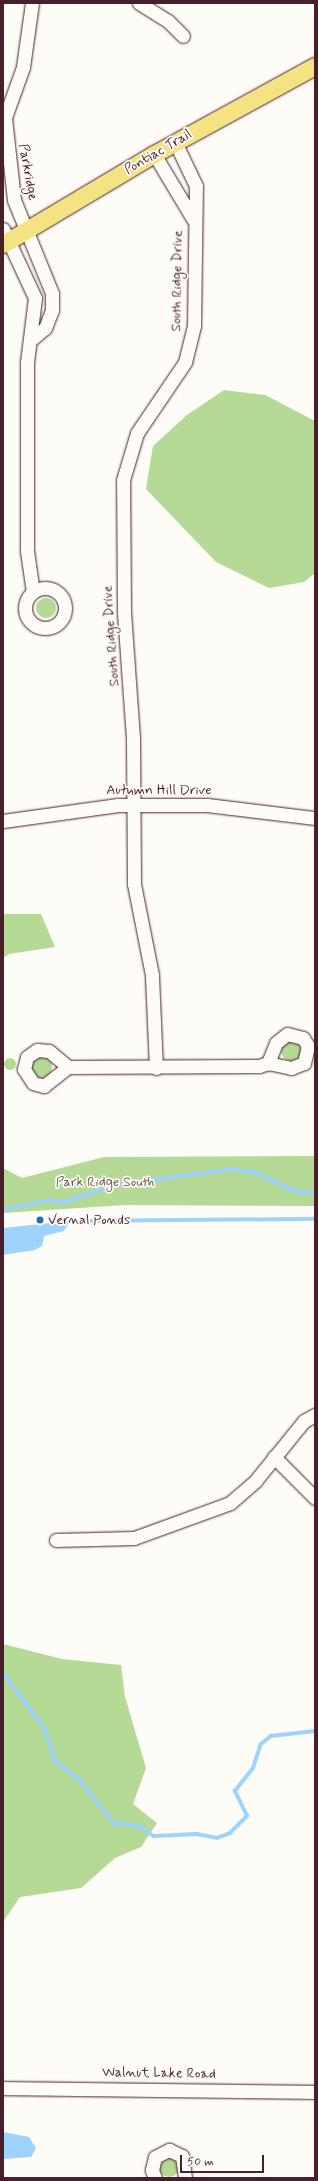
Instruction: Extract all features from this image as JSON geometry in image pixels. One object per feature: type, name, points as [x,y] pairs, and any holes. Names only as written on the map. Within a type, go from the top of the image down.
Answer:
[{"type":"main road","name":"Pontiac Trail","points":[[5,238],[27,229],[175,142],[315,66]]},
{"type":"street","name":"Parkridge","points":[[32,3],[24,67],[4,120],[14,200],[52,293],[52,310],[45,328],[33,338]]},
{"type":"street","points":[[139,3],[168,21],[183,36]]},
{"type":"street","name":"South Ridge Drive","points":[[156,1068],[152,975],[134,884],[133,731],[122,570],[122,480],[128,452],[138,433],[174,382],[190,346],[195,305],[193,219],[196,186],[175,142]]},
{"type":"street","name":"South Ridge Drive","points":[[154,154],[193,219]]},
{"type":"street","points":[[5,238],[35,298],[33,338],[27,362],[27,551],[33,592]]},
{"type":"street","name":"Autumn Hill Drive","points":[[3,821],[91,807],[133,805],[207,805],[315,818]]},
{"type":"street","points":[[68,1067],[156,1068],[268,1063]]},
{"type":"street","points":[[56,1540],[134,1538],[205,1514],[230,1503],[274,1457],[304,1421],[315,1415]]},
{"type":"street","points":[[274,1457],[315,1498]]},
{"type":"street","name":"Walnut Lake Road","points":[[3,2088],[315,2092]]},
{"type":"street","points":[[155,2178],[152,2170],[155,2157],[169,2150],[182,2156],[185,2178]]},
{"type":"green space","points":[[224,390],[265,395],[315,421],[315,573],[304,582],[269,588],[216,562],[146,489],[153,446],[187,415]]},
{"type":"green space","points":[[42,598],[50,598],[56,604],[56,612],[50,618],[42,618],[36,612],[36,604]]},
{"type":"green space","points":[[3,914],[41,914],[55,947],[9,954],[3,958]]},
{"type":"green space","points":[[291,1041],[298,1044],[301,1051],[298,1058],[291,1061],[284,1058],[281,1051],[284,1044]]},
{"type":"green space","points":[[41,1056],[45,1057],[51,1063],[51,1071],[45,1077],[41,1078],[37,1077],[31,1071],[30,1067],[31,1063],[37,1057]]},
{"type":"green space","points":[[8,1058],[12,1058],[16,1064],[12,1070],[8,1070],[4,1066],[4,1062]]},
{"type":"green space","name":"Park Ridge South","points":[[315,1156],[315,1206],[125,1205],[3,1213],[3,1168],[22,1178],[104,1157]]},
{"type":"green space","points":[[3,1644],[62,1659],[121,1665],[125,1697],[146,1768],[133,1804],[157,1823],[141,1847],[115,1858],[81,1888],[20,1897],[3,1922]]},
{"type":"green space","points":[[169,2157],[176,2160],[179,2167],[176,2174],[169,2177],[162,2174],[159,2167],[162,2160]]},
{"type":"water","points":[[70,1221],[64,1231],[44,1236],[42,1246],[35,1250],[3,1255],[3,1228]]},
{"type":"water","points":[[3,2132],[29,2137],[36,2148],[31,2157],[3,2159]]},
{"type":"waterway","points":[[3,1210],[50,1200],[62,1203],[112,1186],[231,1169],[254,1172],[295,1191],[315,1193]]},
{"type":"waterway","points":[[70,1221],[315,1219]]},
{"type":"waterway","points":[[3,1673],[44,1727],[56,1762],[80,1780],[114,1823],[139,1826],[154,1836],[197,1834],[217,1838],[230,1833],[247,1816],[235,1791],[253,1768],[261,1744],[271,1736],[315,1731]]},
{"type":"place","name":"Vernal Ponds","points":[[40,1220]]}]
